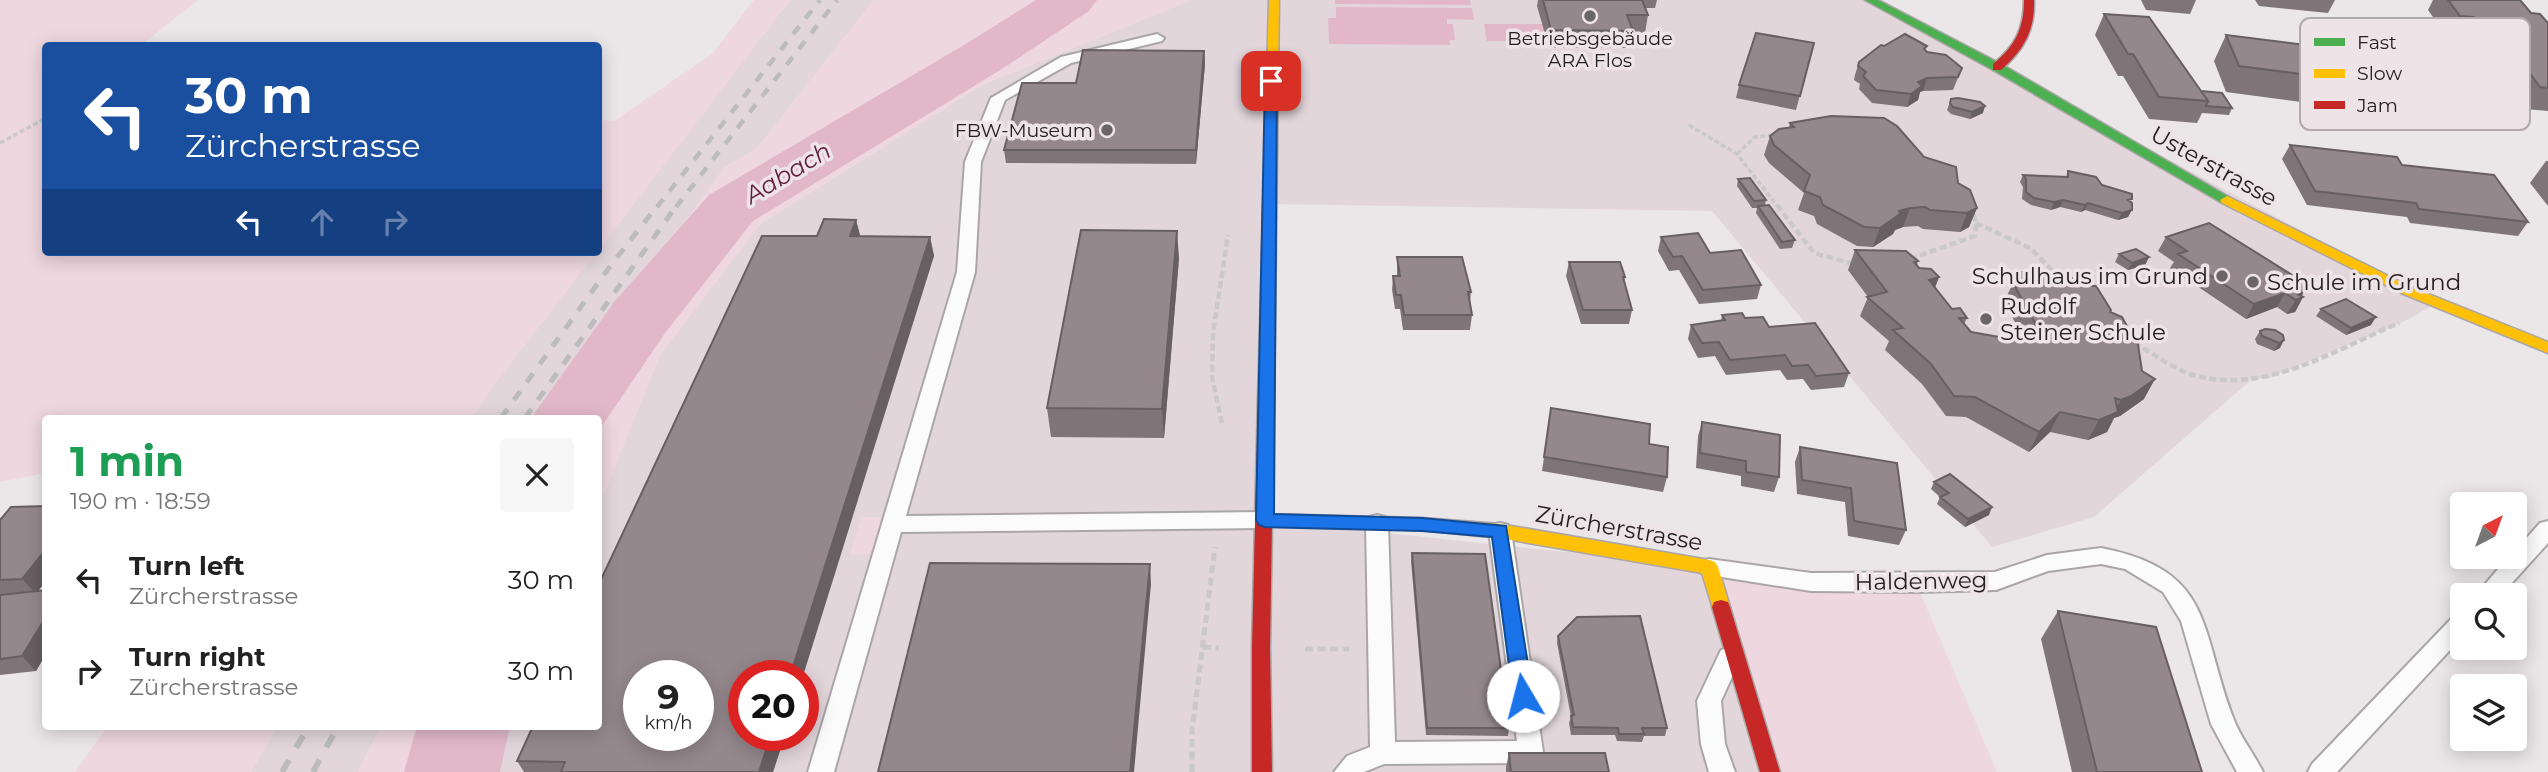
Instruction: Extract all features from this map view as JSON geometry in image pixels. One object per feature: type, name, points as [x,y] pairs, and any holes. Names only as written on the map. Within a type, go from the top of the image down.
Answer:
[{"type":"main road","points":[[1262,772],[1261,648],[1274,0]]},
{"type":"main road","name":"Usterstrasse","points":[[1870,0],[1997,67],[2220,197],[2369,273],[2548,348]]},
{"type":"main road","points":[[1997,67],[2019,50],[2025,41],[2031,19],[2029,0]]},
{"type":"main road","name":"Zürcherstrasse","points":[[1265,520],[1377,523],[1500,531],[1709,567],[1770,772]]},
{"type":"lane","points":[[821,772],[966,272],[973,162],[998,98],[1066,60],[1157,38]]},
{"type":"lane","points":[[895,524],[1265,520]]},
{"type":"lane","points":[[1377,523],[1382,752]]},
{"type":"lane","points":[[2498,583],[2548,529]]},
{"type":"lane","points":[[1347,772],[1356,764],[1382,752],[1531,752],[1500,531]]},
{"type":"lane","name":"Haldenweg","points":[[1709,567],[1811,582],[1916,583],[1996,581],[2047,563],[2101,556],[2131,562],[2171,586],[2192,620],[2223,724],[2250,772]]},
{"type":"lane","points":[[2321,772],[2450,635]]},
{"type":"lane","points":[[1722,772],[1713,744],[1709,701],[1734,647]]},
{"type":"path","points":[[0,144],[42,120]]},
{"type":"path","points":[[1689,125],[1737,154],[1814,253],[1847,264],[1866,264]]},
{"type":"path","points":[[1737,154],[1755,137],[1779,134]]},
{"type":"path","points":[[1909,259],[1975,236],[1974,211],[1967,203]]},
{"type":"path","points":[[1976,223],[2030,247],[2068,285]]},
{"type":"path","points":[[1223,424],[1212,377],[1213,333],[1229,232]]},
{"type":"path","points":[[2125,338],[2193,376],[2212,380],[2272,377],[2405,321],[2437,303]]},
{"type":"path","points":[[1192,772],[1192,731],[1218,521]]},
{"type":"shaded area","points":[[0,0],[198,0],[145,42],[42,42],[42,256],[594,256],[490,390],[474,415],[42,415],[42,474],[0,482]]},
{"type":"shaded area","points":[[754,0],[790,0],[602,246],[602,120],[614,121],[712,54]]},
{"type":"shaded area","points":[[790,0],[874,0],[757,148],[724,168],[548,415],[474,415],[490,390],[593,256],[602,256],[602,244]]},
{"type":"shaded area","points":[[874,0],[1191,0],[982,85],[760,224],[660,355],[602,498],[602,415],[548,415],[724,168],[757,148]]},
{"type":"shaded area","points":[[1191,0],[1870,0],[2437,303],[2405,321],[2272,377],[2252,379],[2094,517],[1992,547],[1712,211],[1270,204],[1265,520],[1709,567],[1770,772],[490,772],[506,730],[602,730],[602,498],[660,355],[760,224],[982,85]]},
{"type":"shaded area","points":[[1335,0],[1470,0],[1471,5],[1335,4]]},
{"type":"shaded area","points":[[1336,7],[1472,8],[1474,20],[1447,19],[1447,24],[1453,24],[1455,40],[1450,40],[1450,45],[1329,44],[1328,18],[1336,18]]},
{"type":"shaded area","points":[[1484,24],[1543,24],[1547,41],[1487,41]]},
{"type":"shaded area","points":[[861,517],[884,517],[874,554],[850,555]]},
{"type":"shaded area","points":[[1709,567],[1916,583],[1997,772],[1770,772]]},
{"type":"shaded area","points":[[105,730],[275,730],[251,772],[75,772]]},
{"type":"shaded area","points":[[275,730],[379,730],[358,772],[251,772]]},
{"type":"shaded area","points":[[379,730],[506,730],[490,772],[358,772]]},
{"type":"building","points":[[1543,0],[1642,0],[1648,15],[1627,15],[1633,31],[1551,30]]},
{"type":"building","points":[[2448,0],[2520,0],[2531,13],[2540,14],[2548,23],[2548,88],[2540,87],[2530,74],[2530,18],[2460,16]]},
{"type":"building","points":[[2104,14],[2149,17],[2208,101],[2159,97]]},
{"type":"building","points":[[1756,33],[1814,43],[1800,96],[1739,85]]},
{"type":"building","points":[[1905,34],[1927,46],[1924,49],[1927,52],[1946,55],[1962,68],[1958,77],[1927,78],[1918,82],[1922,86],[1911,94],[1876,90],[1863,76],[1866,72],[1858,66],[1859,62],[1881,45],[1884,46]]},
{"type":"building","points":[[2226,35],[2300,44],[2300,74],[2239,66]]},
{"type":"building","name":"FBW-Museum","points":[[1083,50],[1204,51],[1196,150],[1004,150],[1022,83],[1076,83]]},
{"type":"building","points":[[2201,91],[2222,93],[2232,108],[2206,106],[2208,101]]},
{"type":"building","points":[[1951,99],[1980,102],[1985,106],[1972,112],[1953,107]]},
{"type":"building","points":[[1831,116],[1884,118],[1897,126],[1924,157],[1956,167],[1958,183],[1970,190],[1977,208],[1967,213],[1930,210],[1925,207],[1910,208],[1899,211],[1900,214],[1880,228],[1864,227],[1823,205],[1820,197],[1804,191],[1810,175],[1774,145],[1770,136],[1779,129],[1794,127],[1790,123]]},
{"type":"building","points":[[2290,145],[2397,157],[2402,165],[2494,175],[2528,222],[2419,209],[2416,203],[2315,191]]},
{"type":"building","points":[[2068,171],[2096,177],[2102,185],[2132,194],[2132,199],[2128,200],[2132,203],[2132,210],[2122,213],[2088,203],[2085,205],[2063,200],[2054,202],[2034,198],[2026,192],[2026,179],[2023,175],[2068,177]]},
{"type":"building","points":[[1750,178],[1766,200],[1754,201],[1738,179]]},
{"type":"building","points":[[1769,205],[1795,240],[1782,242],[1758,206]]},
{"type":"building","points":[[824,219],[856,220],[850,236],[930,237],[795,660],[728,660],[728,751],[766,751],[759,772],[561,772],[565,762],[517,761],[531,730],[602,730],[602,577],[762,236],[817,236]]},
{"type":"building","points":[[2209,223],[2308,285],[2292,291],[2303,297],[2296,300],[2285,293],[2254,304],[2178,254],[2187,251],[2166,237]]},
{"type":"building","points":[[1081,230],[1177,231],[1162,409],[1047,408]]},
{"type":"building","points":[[1698,233],[1710,253],[1741,250],[1761,285],[1703,290],[1682,256],[1673,257],[1661,237]]},
{"type":"building","points":[[2136,249],[2149,257],[2132,263],[2119,254]]},
{"type":"building","name":"Rudolf Steiner Schule","points":[[1855,250],[1906,251],[1918,261],[1914,262],[1919,268],[1931,269],[1939,277],[1929,280],[1952,309],[1960,308],[1967,318],[1959,318],[1971,332],[2005,338],[2019,338],[2040,332],[2013,283],[2023,283],[2020,272],[2073,278],[2078,286],[2096,286],[2110,312],[2122,317],[2133,337],[2137,338],[2142,371],[2155,379],[2131,396],[2121,400],[2115,398],[2118,412],[2099,420],[2060,412],[2039,432],[1975,397],[1954,396],[1931,364],[1893,330],[1903,328],[1867,297],[1887,292]]},
{"type":"building","points":[[1397,257],[1462,257],[1471,292],[1468,292],[1472,315],[1404,315],[1401,295],[1396,295],[1393,276],[1400,276]]},
{"type":"building","points":[[1569,262],[1620,262],[1632,310],[1583,310]]},
{"type":"building","points":[[2346,299],[2376,317],[2351,328],[2321,309]]},
{"type":"building","points":[[1742,313],[1745,318],[1763,317],[1769,327],[1815,323],[1849,373],[1816,376],[1808,365],[1792,366],[1785,355],[1730,360],[1719,342],[1702,343],[1691,325],[1725,320],[1722,315]]},
{"type":"building","points":[[2275,330],[2283,335],[2284,340],[2279,343],[2262,336],[2260,331]]},
{"type":"building","points":[[1551,408],[1650,424],[1649,444],[1668,447],[1667,477],[1544,457]]},
{"type":"building","points":[[1702,422],[1780,435],[1779,477],[1746,472],[1746,461],[1700,453]]},
{"type":"building","points":[[1800,447],[1897,463],[1906,530],[1854,521],[1851,488],[1802,480]]},
{"type":"building","points":[[1950,474],[1992,507],[1968,519],[1940,497],[1949,493],[1934,482]]},
{"type":"building","points":[[42,506],[42,554],[22,579],[0,580],[0,519],[11,507]]},
{"type":"building","points":[[1412,553],[1485,554],[1509,728],[1427,728]]},
{"type":"building","points":[[930,563],[1150,564],[1130,772],[878,772]]},
{"type":"building","points":[[42,590],[42,624],[22,656],[0,659],[0,595]]},
{"type":"building","points":[[2058,611],[2156,627],[2202,772],[2097,772]]},
{"type":"building","points":[[1640,616],[1667,728],[1642,728],[1644,734],[1619,734],[1618,728],[1573,727],[1571,716],[1574,715],[1558,636],[1577,617]]},
{"type":"building","points":[[1509,753],[1605,753],[1609,772],[1511,772]]},
{"type":"waterway","name":"Aabach","points":[[571,415],[640,317],[731,208],[983,57],[1071,0]]},
{"type":"waterway","name":"Aabach","points":[[452,772],[463,730]]},
{"type":"railway","points":[[657,207],[820,0]]},
{"type":"railway","points":[[676,207],[837,0]]},
{"type":"railway","points":[[503,415],[611,265],[658,205]]},
{"type":"railway","points":[[527,415],[677,205]]},
{"type":"railway","points":[[282,772],[307,730]]},
{"type":"railway","points":[[313,772],[336,730]]},
{"type":"traffic: fast","points":[[1870,0],[1997,67],[2227,200]]},
{"type":"traffic: slow","points":[[1266,398],[1274,0]]},
{"type":"traffic: slow","points":[[2227,200],[2406,290],[2548,348]]},
{"type":"traffic: slow","points":[[1265,520],[1422,524],[1500,531],[1709,567],[1721,607]]},
{"type":"traffic: jam","points":[[1997,67],[2023,38],[2028,21],[2029,0]]},
{"type":"traffic: jam","points":[[1262,772],[1261,648],[1266,398]]},
{"type":"traffic: jam","points":[[1721,607],[1770,772]]},
{"type":"place","name":"Betriebsgebäude ARA Flos","points":[[1590,16]]},
{"type":"place","name":"FBW-Museum","points":[[1107,130]]},
{"type":"place","name":"Schulhaus im Grund","points":[[2222,276]]},
{"type":"place","name":"Schule im Grund","points":[[2253,282]]},
{"type":"place","name":"Rudolf Steiner Schule","points":[[1986,319]]},
{"type":"route","points":[[1271,81],[1265,520],[1422,524],[1500,531],[1523,696]]}]
